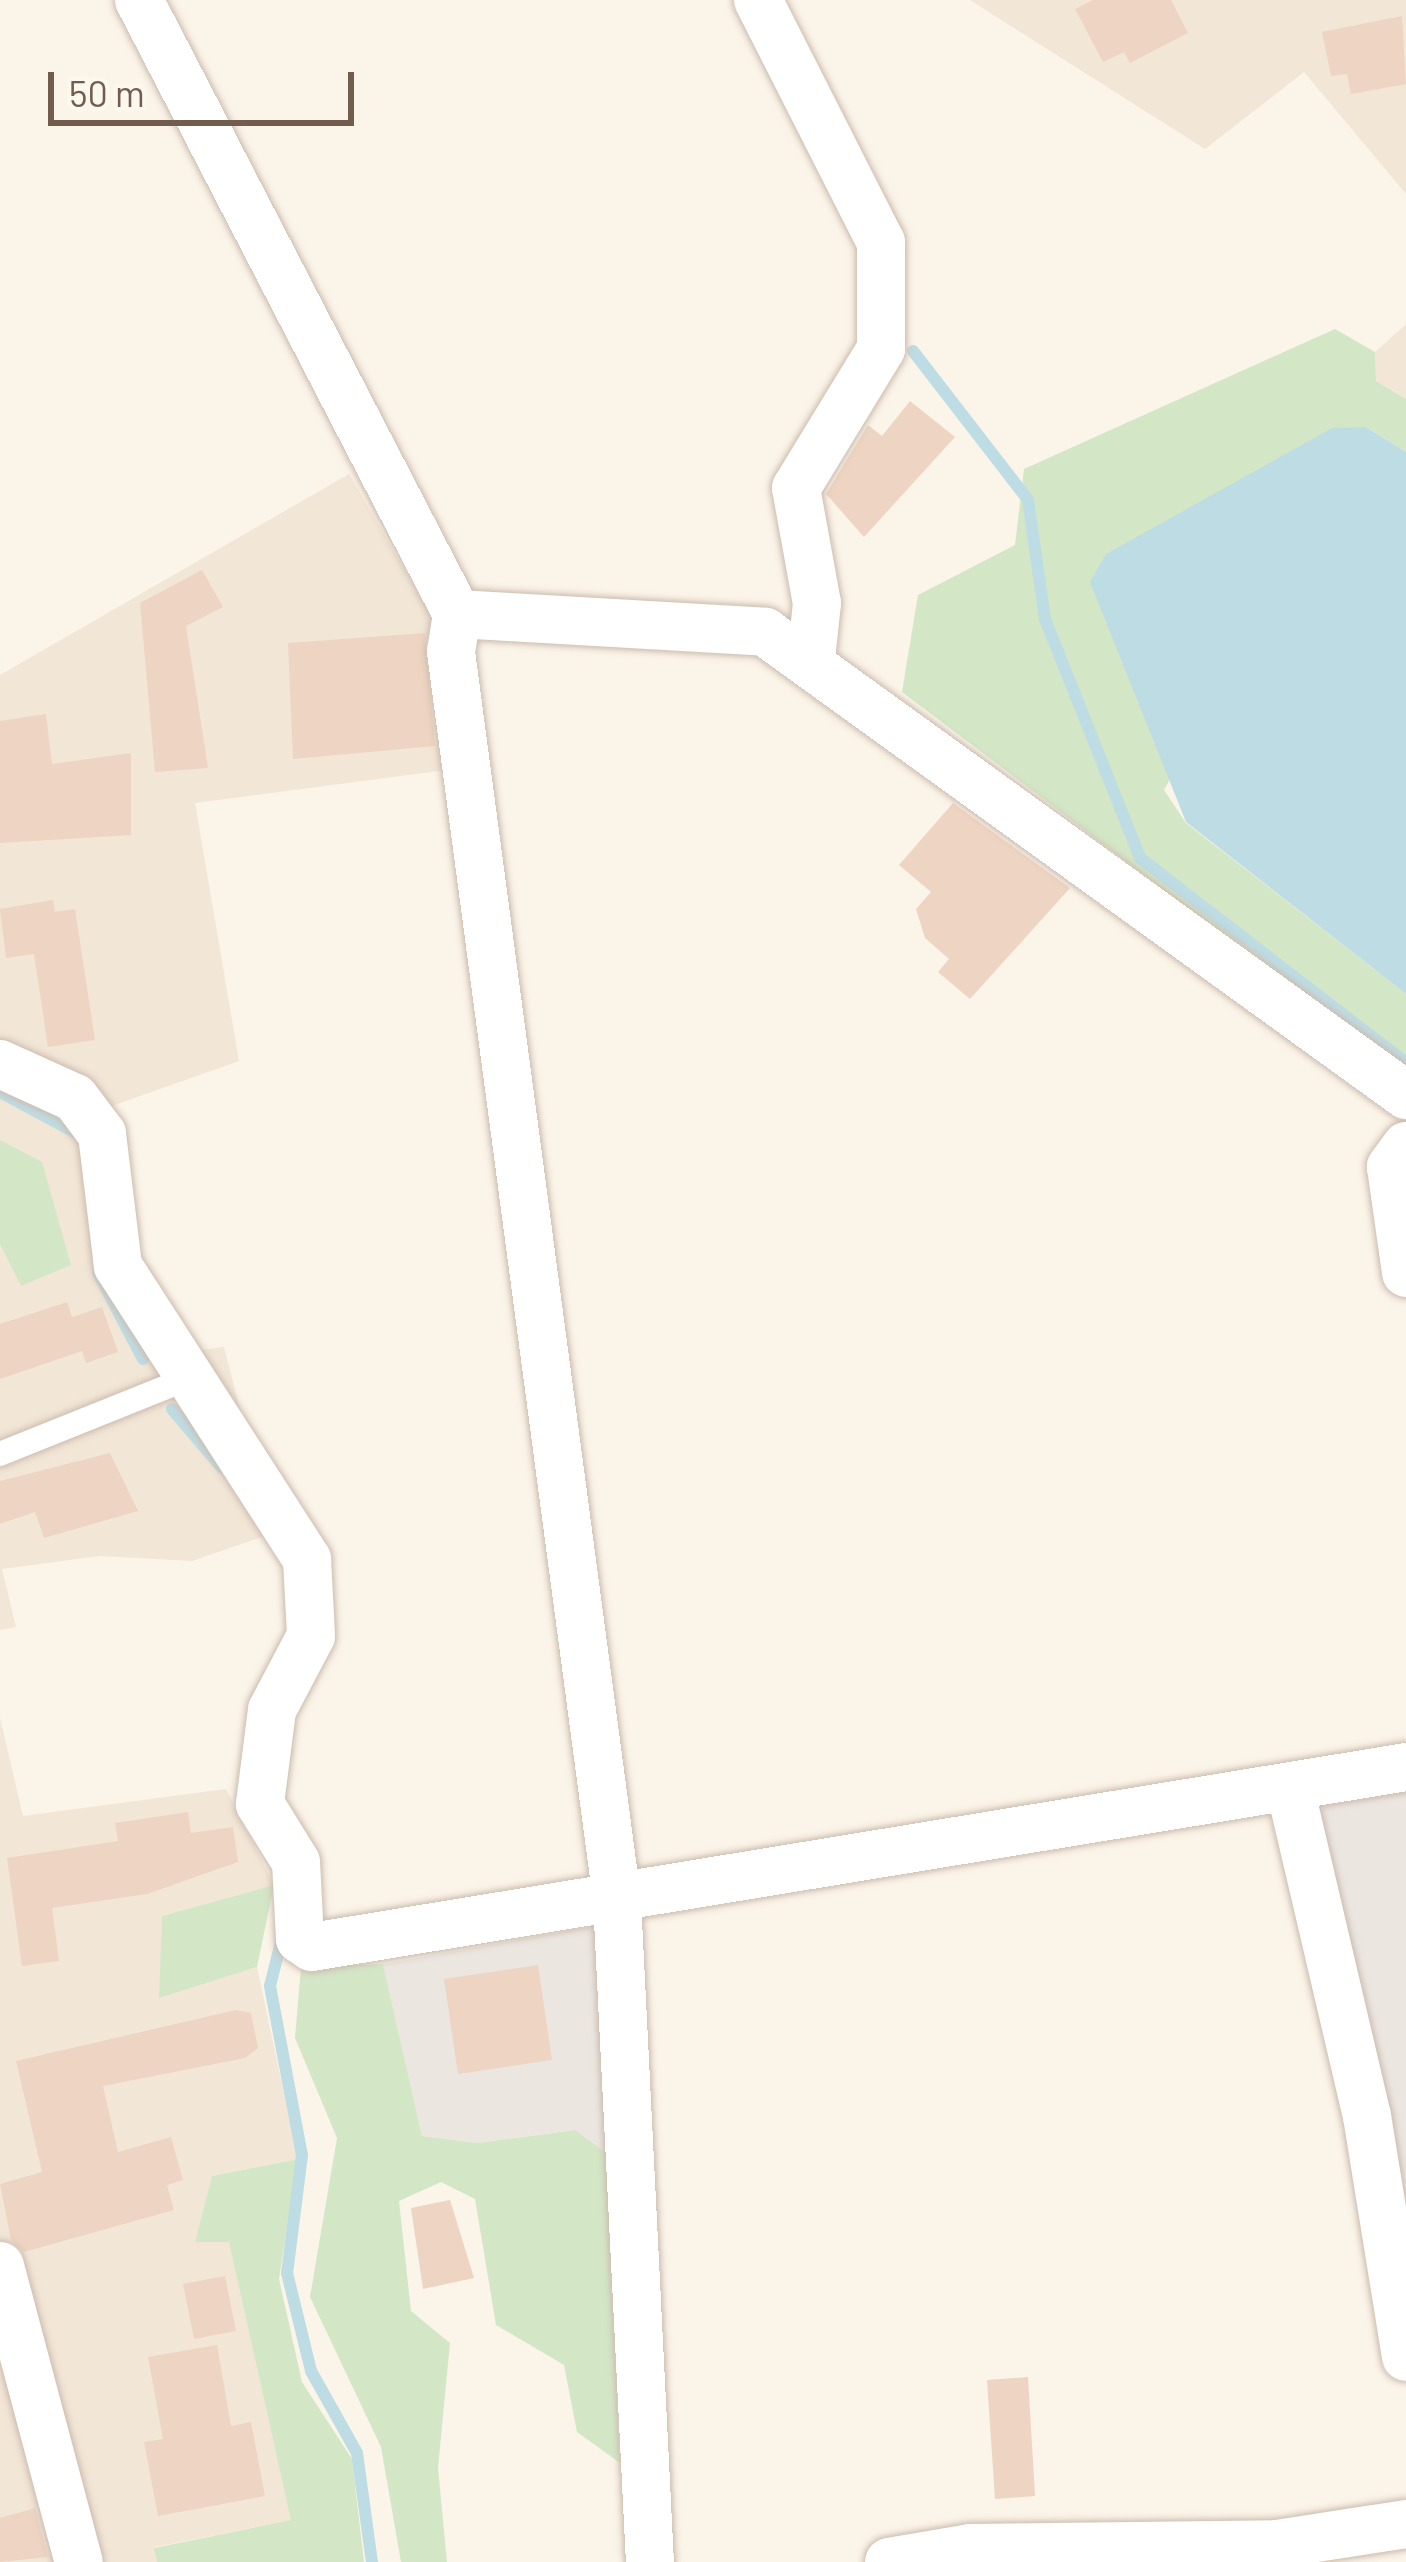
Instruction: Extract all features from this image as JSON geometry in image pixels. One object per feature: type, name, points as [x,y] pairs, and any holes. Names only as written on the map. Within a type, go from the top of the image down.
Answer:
[{"type":"street","points":[[139,0],[457,614],[452,652],[617,1900],[650,2562]]},
{"type":"street","points":[[758,0],[881,242],[881,349],[796,488],[817,603],[812,659]]},
{"type":"street","points":[[457,614],[737,626],[812,659],[1406,1095]]},
{"type":"street","points":[[0,1064],[76,1098],[103,1134],[118,1266],[184,1380],[308,1559],[311,1636],[272,1710],[259,1773],[260,1804],[296,1862],[300,1939],[312,1947],[1406,1767]]},
{"type":"street","points":[[1406,1147],[1391,1167],[1406,1273]]},
{"type":"street","points":[[1290,1788],[1367,2116],[1406,2357]]},
{"type":"street","points":[[0,2266],[79,2562]]},
{"type":"street","points":[[889,2562],[1277,2543],[1406,2524]]},
{"type":"lane","points":[[0,1454],[184,1380]]},
{"type":"shaded area","points":[[970,0],[1406,0],[1406,194],[1304,72],[1205,149]]},
{"type":"shaded area","points":[[1406,324],[1406,399],[1376,381],[1375,352]]},
{"type":"shaded area","points":[[349,474],[442,635],[454,769],[195,803],[239,1061],[106,1108],[124,1237],[185,1352],[224,1347],[241,1413],[306,1522],[192,1561],[100,1556],[2,1569],[16,1627],[0,1630],[0,675]]},
{"type":"shaded area","points":[[0,1718],[23,1816],[226,1789],[274,1885],[162,1916],[160,1997],[257,1967],[298,2159],[212,2176],[196,2241],[229,2241],[292,2520],[155,2547],[157,2562],[0,2562]]},
{"type":"shaded area","points":[[1406,1784],[1406,2263],[1317,1794]]},
{"type":"shaded area","points":[[602,1925],[606,2153],[574,2130],[477,2143],[422,2136],[383,1964]]},
{"type":"green space","points":[[1335,329],[1375,352],[1376,381],[1406,399],[1406,452],[1366,427],[1164,790],[1186,823],[1406,994],[1406,1073],[902,692],[918,595],[1015,545],[1024,469]]},
{"type":"green space","points":[[0,1140],[42,1162],[71,1265],[21,1286],[0,1244]]},
{"type":"green space","points":[[274,1885],[257,1967],[159,1998],[162,1916]]},
{"type":"green space","points":[[383,1964],[422,2136],[477,2143],[575,2130],[606,2153],[620,2463],[577,2432],[564,2365],[496,2325],[475,2199],[441,2182],[399,2201],[411,2311],[450,2343],[438,2468],[447,2562],[401,2562],[381,2447],[310,2297],[337,2138],[295,2038],[301,1967]]},
{"type":"green space","points":[[298,2159],[279,2279],[302,2382],[352,2459],[364,2562],[157,2562],[154,2548],[291,2520],[229,2242],[195,2242],[212,2176]]},
{"type":"water","points":[[1366,427],[1406,452],[1406,994],[1186,822],[1090,582],[1106,554],[1332,428]]},
{"type":"building","points":[[1093,0],[1171,0],[1188,33],[1130,63],[1124,52],[1103,62],[1075,9]]},
{"type":"building","points":[[1402,16],[1406,84],[1351,94],[1347,74],[1331,76],[1322,32]]},
{"type":"building","points":[[910,401],[955,437],[864,537],[826,494],[868,425],[882,436]]},
{"type":"building","points":[[202,570],[223,607],[186,626],[208,768],[155,772],[140,603]]},
{"type":"building","points":[[425,633],[435,746],[293,759],[288,643]]},
{"type":"building","points":[[46,714],[52,764],[131,753],[131,835],[0,843],[0,721]]},
{"type":"building","points":[[953,803],[1070,888],[970,999],[938,972],[949,959],[925,938],[916,909],[931,892],[899,865]]},
{"type":"building","points":[[53,900],[55,912],[75,909],[95,1040],[48,1047],[34,954],[6,958],[0,909]]},
{"type":"building","points":[[67,1302],[72,1317],[102,1307],[118,1352],[86,1363],[82,1351],[0,1379],[0,1324]]},
{"type":"building","points":[[110,1453],[138,1511],[44,1538],[35,1512],[0,1524],[0,1481]]},
{"type":"building","points":[[188,1812],[191,1833],[233,1827],[238,1862],[147,1894],[52,1908],[59,1961],[22,1966],[7,1858],[118,1841],[115,1823]]},
{"type":"building","points":[[538,1965],[552,2060],[458,2074],[444,1979]]},
{"type":"building","points":[[236,2010],[251,2013],[258,2048],[245,2058],[103,2086],[118,2152],[171,2137],[183,2180],[167,2185],[174,2210],[24,2252],[11,2240],[0,2184],[42,2172],[16,2061]]},
{"type":"building","points":[[450,2200],[474,2278],[423,2289],[411,2208]]},
{"type":"building","points":[[225,2276],[236,2331],[194,2339],[183,2284]]},
{"type":"building","points":[[217,2345],[231,2426],[251,2422],[265,2496],[158,2516],[144,2442],[163,2439],[148,2357]]},
{"type":"building","points":[[1028,2377],[1035,2496],[995,2499],[987,2380]]},
{"type":"building","points":[[35,2508],[48,2557],[0,2562],[0,2518]]},
{"type":"waterway","points":[[913,351],[1028,500],[1045,619],[1140,858],[1406,1063]]},
{"type":"waterway","points":[[0,1092],[78,1134]]},
{"type":"waterway","points":[[98,1273],[143,1359]]},
{"type":"waterway","points":[[172,1409],[222,1468]]},
{"type":"waterway","points":[[282,1938],[270,1986],[302,2155],[287,2273],[311,2371],[357,2453],[372,2562]]}]
